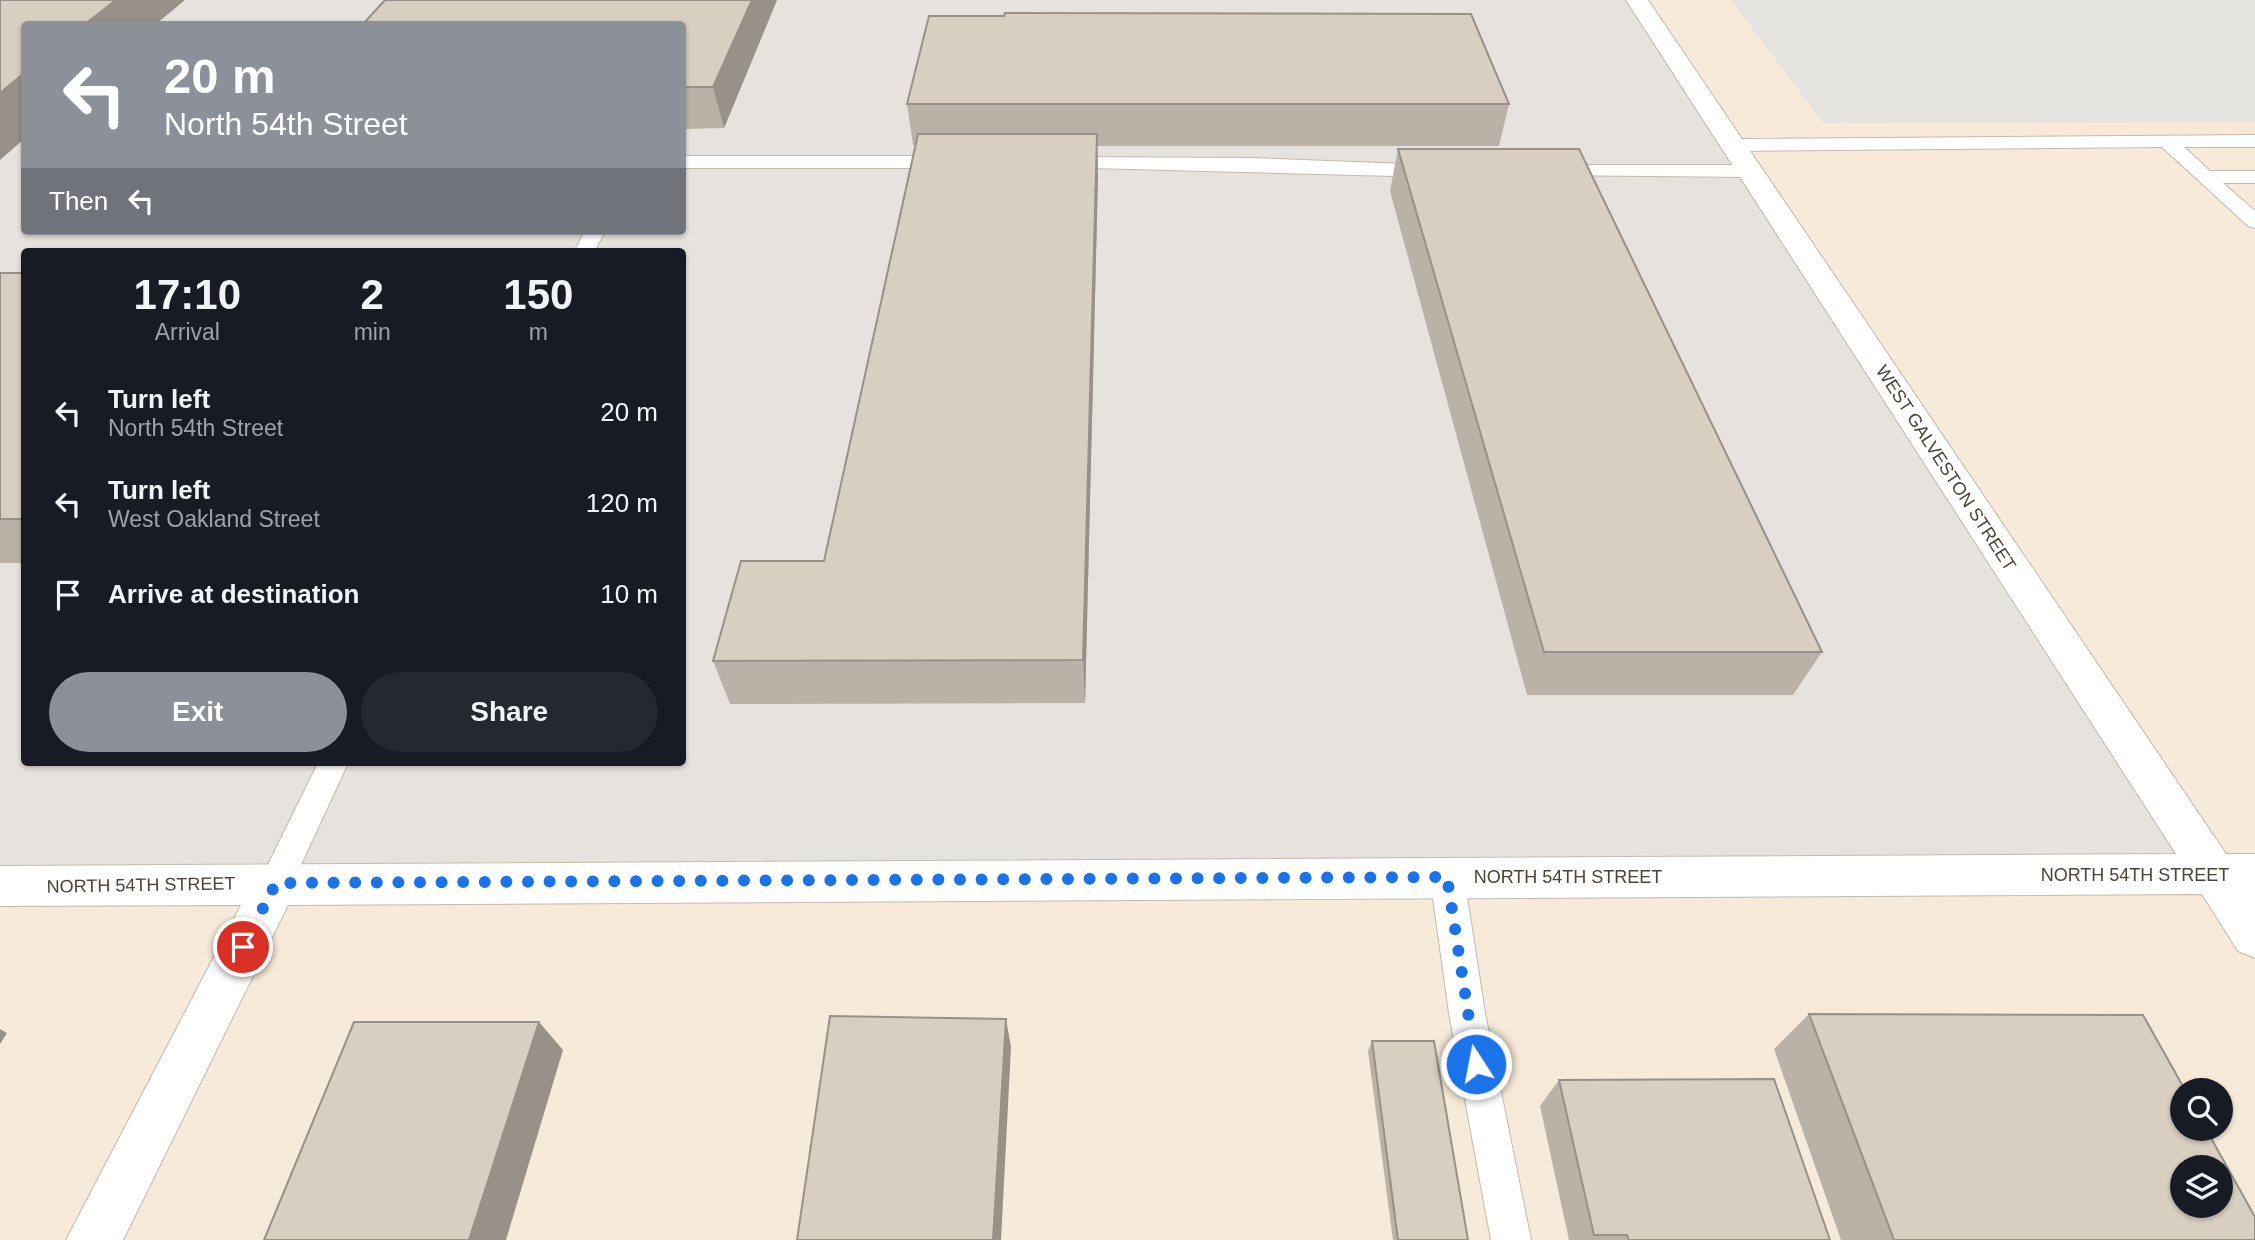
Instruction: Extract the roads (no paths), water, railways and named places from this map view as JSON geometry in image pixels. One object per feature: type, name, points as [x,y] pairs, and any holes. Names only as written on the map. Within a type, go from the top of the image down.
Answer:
[{"type":"street","name":"WEST GALVESTON STREET","points":[[1637,0],[1742,158],[2235,874],[2255,936]]},
{"type":"street","name":"NORTH 54TH STREET","points":[[0,886],[2235,874]]},
{"type":"street","points":[[94,1240],[276,883]]},
{"type":"lane","points":[[1531,171],[1742,158],[2255,141]]},
{"type":"lane","points":[[2167,142],[2252,216]]},
{"type":"lane","points":[[686,162],[971,163]]},
{"type":"lane","points":[[1041,163],[1250,164],[1451,171]]},
{"type":"lane","points":[[2211,182],[2255,177]]},
{"type":"lane","points":[[2211,182],[2255,187]]},
{"type":"lane","points":[[276,883],[332,766]]},
{"type":"lane","points":[[1447,877],[1466,1013],[1511,1240]]}]
